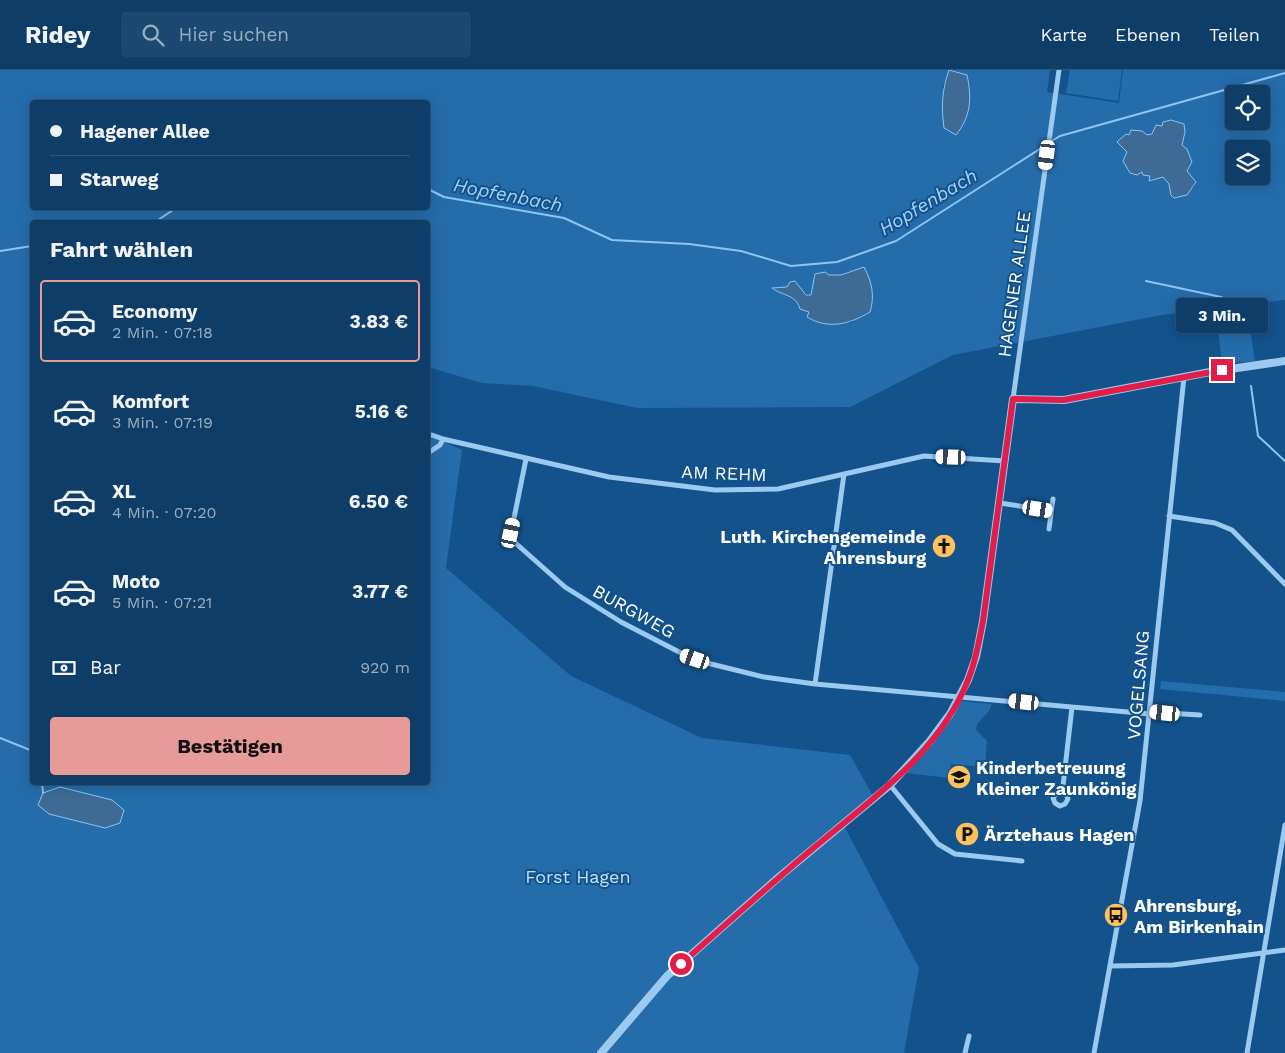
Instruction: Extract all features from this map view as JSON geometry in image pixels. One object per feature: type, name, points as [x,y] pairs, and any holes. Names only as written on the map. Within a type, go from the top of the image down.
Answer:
[{"type":"street","name":"HAGENER ALLEE","points":[[602,1053],[667,976],[779,877],[890,785],[930,741],[960,696],[978,648],[1000,503],[1059,70]]},
{"type":"street","points":[[1013,399],[1064,400],[1184,377],[1285,362]]},
{"type":"street","name":"VOGELSANG","points":[[1094,1053],[1134,840],[1150,713],[1184,377]]},
{"type":"street","name":"AM REHM","points":[[430,436],[608,477],[715,490],[778,489],[924,456],[1005,461]]},
{"type":"street","points":[[430,452],[440,445],[443,439]]},
{"type":"street","name":"BURGWEG","points":[[526,459],[511,533],[512,540],[565,588],[621,622],[683,654],[764,678],[1072,707],[1200,715]]},
{"type":"street","points":[[815,684],[844,474]]},
{"type":"street","points":[[1049,529],[1053,499]]},
{"type":"street","points":[[1000,503],[1051,511]]},
{"type":"street","points":[[1169,516],[1215,523],[1232,530],[1285,584]]},
{"type":"street","points":[[1063,786],[1072,707]]},
{"type":"street","points":[[890,785],[938,844],[955,854],[1022,861]]},
{"type":"street","points":[[1247,1053],[1285,826]]},
{"type":"street","points":[[1110,966],[1173,965],[1285,950]]},
{"type":"street","points":[[965,1053],[969,1036]]},
{"type":"green space","name":"Forst Hagen","points":[[0,70],[949,70],[942,89],[967,75],[953,70],[1050,70],[1047,92],[1119,103],[1123,70],[1285,70],[1285,300],[1162,315],[953,355],[850,407],[637,408],[533,386],[482,383],[430,368],[430,220],[30,220],[30,785],[430,785],[430,436],[462,450],[446,568],[571,676],[702,738],[850,755],[873,796],[842,822],[919,968],[904,1053],[0,1053]],"holes":[[[1174,122],[1182,145],[1187,149],[1191,162],[1187,172],[1194,180],[1195,186],[1182,196],[1174,198],[1169,184],[1163,177],[1150,181],[1151,176],[1142,172],[1130,173],[1124,161],[1127,153],[1121,145],[1129,135],[1141,131],[1147,135],[1154,133]],[[849,271],[853,322],[830,324],[813,320],[807,317],[809,312],[796,299],[772,288],[787,287],[811,295],[814,285],[829,275],[841,275]],[[49,814],[120,823],[105,828]]]},
{"type":"green space","points":[[1070,70],[1122,70],[1118,101],[1066,93]]},
{"type":"green space","points":[[1247,310],[1255,361],[1222,364],[1216,312]]},
{"type":"green space","points":[[1161,681],[1285,692],[1285,701],[1160,689]]},
{"type":"green space","points":[[962,701],[992,704],[989,711],[977,724],[976,730],[987,741],[985,767],[951,764],[949,778],[905,773],[953,715]]},
{"type":"shaded area","points":[[949,70],[967,75],[970,92],[969,107],[965,121],[956,135],[944,128],[943,120],[942,105]]},
{"type":"shaded area","points":[[1171,120],[1184,124],[1185,132],[1182,145],[1187,149],[1192,162],[1187,171],[1196,182],[1187,195],[1174,198],[1171,195],[1169,184],[1163,177],[1149,181],[1150,176],[1143,175],[1142,172],[1137,175],[1130,173],[1123,161],[1127,152],[1117,142],[1126,134],[1129,135],[1131,130],[1142,131],[1147,135],[1152,134],[1156,125],[1162,126],[1163,122]]},
{"type":"shaded area","points":[[864,267],[872,289],[870,312],[855,320],[839,324],[823,323],[807,317],[809,312],[800,309],[792,298],[772,288],[787,287],[790,282],[795,281],[806,295],[811,295],[815,274],[825,272],[829,275],[841,275]]},
{"type":"shaded area","points":[[1241,310],[1243,330],[1227,331],[1225,311]]},
{"type":"shaded area","points":[[60,787],[112,800],[124,810],[120,823],[105,828],[49,814],[38,805],[43,793]]},
{"type":"waterway","name":"Hopfenbach","points":[[1050,142],[1060,136],[1285,73]]},
{"type":"waterway","name":"Hopfenbach","points":[[430,190],[444,197],[564,218],[612,240],[689,244],[741,251],[791,266],[837,262],[896,241],[1046,145]]},
{"type":"waterway","name":"Hopfenbach","points":[[158,220],[173,210]]},
{"type":"waterway","name":"Hopfenbach","points":[[0,251],[30,246]]},
{"type":"waterway","points":[[1146,281],[1221,297],[1232,302]]},
{"type":"waterway","points":[[1251,386],[1258,436],[1285,461]]},
{"type":"waterway","points":[[0,738],[30,750]]},
{"type":"waterway","points":[[42,785],[43,793]]},
{"type":"place","name":"Luth. Kirchengemeinde Ahrensburg","points":[[944,546]]},
{"type":"place","name":"Kinderbetreuung Kleiner Zaunkönig","points":[[959,777]]},
{"type":"place","name":"Ärztehaus Hagen","points":[[967,834]]},
{"type":"place","name":"Ahrensburg, Am Birkenhain","points":[[1116,915]]},
{"type":"route","points":[[681,964],[779,877],[890,785],[930,741],[950,714],[968,680],[976,657],[992,562],[1013,399],[1064,400],[1222,370]]}]
